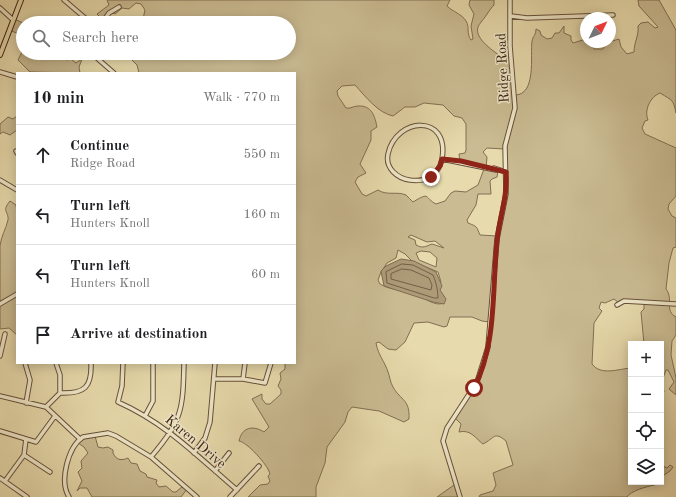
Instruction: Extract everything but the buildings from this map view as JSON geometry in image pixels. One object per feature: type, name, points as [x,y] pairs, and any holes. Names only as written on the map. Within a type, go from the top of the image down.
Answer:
[{"type":"main road","points":[[0,55],[12,19],[21,0]]},
{"type":"street","points":[[64,0],[83,16]]},
{"type":"street","name":"Ridge Road","points":[[460,497],[444,445],[445,433],[453,417],[474,388],[487,354],[497,239],[506,194],[505,146],[515,108],[510,46],[510,0]]},
{"type":"street","points":[[107,16],[119,7]]},
{"type":"street","points":[[0,8],[12,19]]},
{"type":"street","points":[[511,16],[527,18],[580,16]]},
{"type":"street","points":[[100,60],[113,72]]},
{"type":"street","points":[[0,72],[16,77]]},
{"type":"street","points":[[425,126],[432,127],[441,136],[444,145],[442,159],[435,174],[421,181],[400,177],[389,168],[387,162],[391,144],[399,132],[405,129],[425,126]]},
{"type":"street","points":[[442,159],[506,172]]},
{"type":"street","points":[[0,180],[16,189]]},
{"type":"street","points":[[0,304],[16,295]]},
{"type":"street","points":[[617,305],[624,301],[676,304]]},
{"type":"street","points":[[0,356],[5,334]]},
{"type":"street","points":[[25,364],[30,380],[26,403]]},
{"type":"street","points":[[46,408],[60,393],[60,375],[56,364]]},
{"type":"street","points":[[60,393],[73,393],[88,386],[91,382],[91,364]]},
{"type":"street","name":"Karen Drive","points":[[123,364],[122,386],[118,402],[171,432],[236,490]]},
{"type":"street","points":[[145,416],[153,401],[153,364]]},
{"type":"street","points":[[151,457],[171,432],[181,412],[184,364]]},
{"type":"street","points":[[194,452],[208,431],[212,411],[211,398],[215,364]]},
{"type":"street","points":[[243,379],[245,364]]},
{"type":"street","points":[[214,379],[243,379],[265,383],[271,364]]},
{"type":"street","points":[[0,396],[46,408],[80,439]]},
{"type":"street","points":[[0,431],[37,441],[55,416]]},
{"type":"street","points":[[69,497],[65,487],[66,469],[72,450],[80,439],[89,435],[112,434],[151,457],[197,497]]},
{"type":"street","points":[[0,485],[24,454],[26,439]]},
{"type":"street","points":[[215,471],[229,453]]},
{"type":"street","points":[[24,454],[50,472]]},
{"type":"street","points":[[230,497],[259,466]]},
{"type":"street","points":[[3,480],[27,497]]},
{"type":"shaded area","points":[[107,0],[450,0],[447,6],[466,21],[471,40],[473,39],[471,26],[474,14],[469,5],[470,0],[494,0],[494,5],[478,27],[478,32],[482,40],[491,49],[503,58],[509,56],[514,95],[521,94],[526,89],[529,82],[531,74],[532,41],[536,33],[536,29],[540,31],[541,35],[547,39],[552,38],[555,33],[559,33],[564,26],[564,33],[571,36],[573,43],[580,41],[580,48],[616,48],[616,40],[619,39],[621,47],[627,54],[634,52],[638,26],[641,23],[648,22],[655,28],[658,27],[639,6],[638,0],[659,0],[676,30],[676,113],[672,101],[660,93],[653,98],[649,104],[647,108],[648,120],[645,121],[642,128],[645,134],[676,148],[676,196],[669,204],[668,209],[672,216],[676,218],[676,247],[673,248],[669,263],[666,289],[669,297],[670,312],[676,317],[676,335],[672,341],[671,355],[676,378],[676,395],[669,389],[674,382],[668,370],[666,370],[664,376],[664,341],[644,341],[641,312],[644,309],[644,302],[619,303],[614,299],[605,303],[601,302],[599,308],[602,311],[594,323],[592,364],[596,368],[605,371],[628,368],[628,485],[655,485],[635,491],[627,497],[479,497],[480,495],[493,491],[496,485],[493,473],[513,465],[506,441],[499,436],[494,436],[483,444],[470,433],[463,431],[459,432],[461,424],[454,417],[476,382],[487,346],[489,322],[472,317],[450,317],[447,326],[444,327],[428,322],[414,323],[405,342],[396,350],[388,349],[379,342],[376,343],[378,351],[387,368],[392,385],[408,408],[409,419],[404,422],[379,411],[352,407],[348,412],[345,422],[327,447],[325,463],[316,487],[316,497],[248,497],[260,485],[268,484],[270,481],[268,476],[270,474],[261,460],[247,445],[239,441],[240,436],[245,430],[256,428],[264,432],[269,427],[252,399],[262,394],[262,399],[266,404],[270,404],[281,394],[281,390],[278,386],[281,379],[280,373],[285,369],[285,364],[296,364],[296,72],[139,72],[137,65],[132,60],[296,60],[296,16],[144,16],[145,10],[141,4],[136,3],[129,9],[122,8],[115,14],[110,12],[106,16],[99,16],[97,14],[109,5]],"holes":[[[355,85],[377,108],[393,116],[405,107],[415,107],[424,103],[443,105],[454,116],[462,118],[466,124],[466,150],[465,153],[459,154],[460,163],[484,169],[478,185],[466,192],[455,191],[451,193],[445,201],[436,204],[425,196],[413,202],[406,195],[399,193],[385,193],[378,190],[366,196],[362,194],[355,182],[358,177],[366,173],[360,164],[371,140],[371,131],[377,127],[374,116],[367,107],[355,106],[346,108],[338,96],[337,91],[342,86]],[[487,148],[504,149],[504,202],[497,236],[480,235],[476,227],[468,223],[467,220],[476,205],[478,194],[491,194],[490,181],[497,177],[498,171],[486,168],[487,157],[483,152]],[[411,235],[427,242],[435,241],[444,248],[432,244],[421,247],[416,245],[415,240],[408,237]],[[398,250],[412,261],[438,272],[441,282],[438,289],[443,303],[437,304],[426,300],[417,294],[389,288],[380,284],[378,280],[381,272],[387,263],[396,258]],[[421,251],[430,252],[437,258],[436,267],[419,260],[416,253]]]},
{"type":"shaded area","points":[[12,18],[16,20],[16,33],[9,30]]},
{"type":"shaded area","points":[[18,60],[72,60],[76,63],[82,60],[79,67],[80,72],[30,72]]},
{"type":"shaded area","points":[[8,117],[13,119],[16,117],[16,131],[10,135],[3,132],[0,134],[0,124]]},
{"type":"shaded area","points":[[10,201],[16,205],[16,334],[9,328],[0,329],[0,246],[8,220],[6,209]]},
{"type":"shaded area","points":[[95,436],[98,447],[108,447],[113,450],[114,455],[119,459],[128,458],[131,463],[137,464],[140,471],[146,474],[147,477],[157,480],[156,483],[159,487],[166,486],[173,492],[176,492],[183,486],[187,489],[181,497],[92,497],[87,488],[80,488],[77,491],[82,481],[78,472],[82,468],[81,461],[88,453],[84,447],[78,443],[83,437]]},
{"type":"shaded area","points":[[670,465],[673,467],[664,475],[664,466],[667,468]]},
{"type":"shaded area","points":[[454,485],[459,497],[437,497]]},
{"type":"water","points":[[401,259],[414,261],[436,272],[442,286],[440,290],[446,299],[444,304],[433,302],[384,286],[381,271],[386,266]]},
{"type":"route","points":[[431,177],[440,166],[442,159],[458,162],[461,161],[506,172],[507,182],[505,205],[497,239],[487,354],[474,388]]}]
